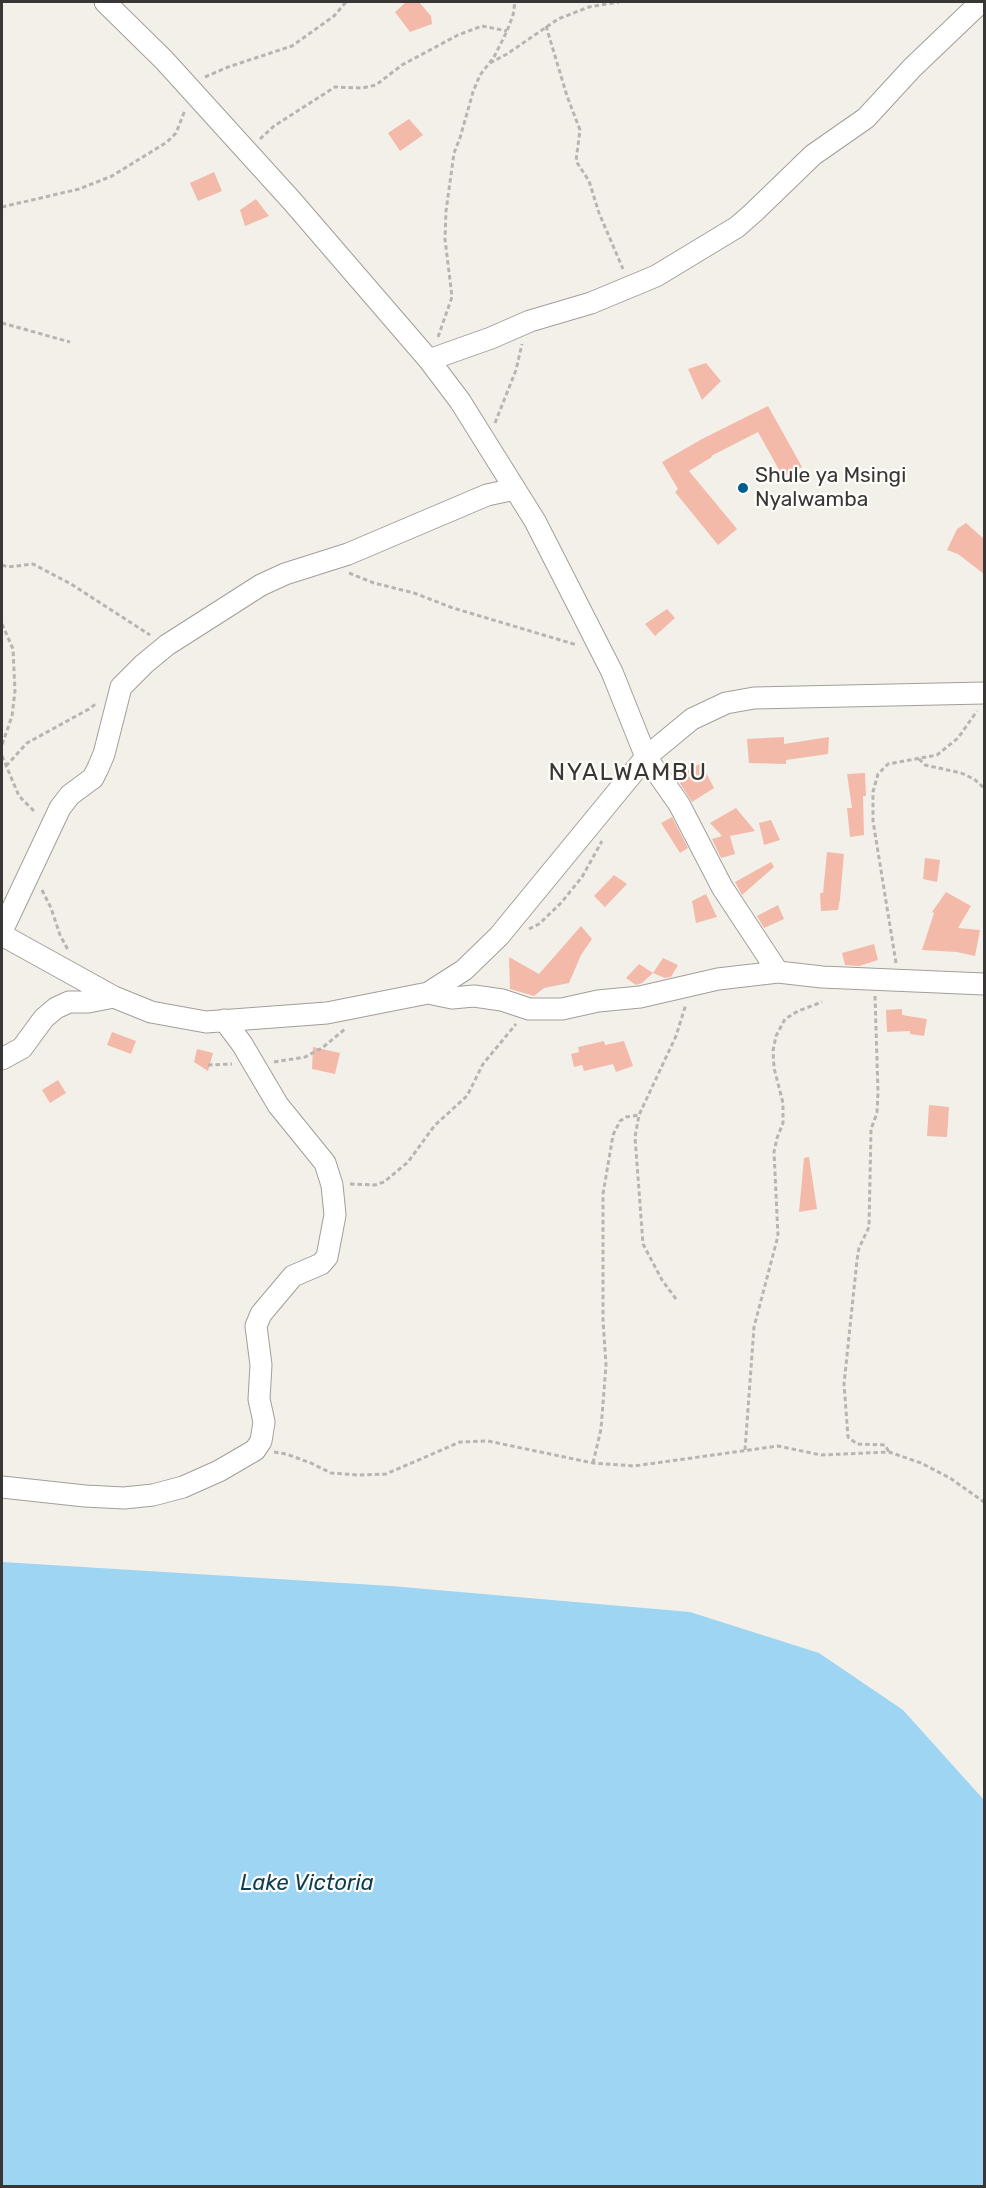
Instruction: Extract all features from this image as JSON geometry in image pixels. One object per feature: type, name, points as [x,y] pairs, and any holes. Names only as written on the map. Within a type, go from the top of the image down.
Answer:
[{"type":"street","points":[[105,2],[164,60],[247,152],[429,360],[460,401],[535,521],[602,652],[646,757],[679,804],[722,887],[778,972]]},
{"type":"street","points":[[429,360],[491,338],[530,321],[591,303],[672,268],[736,226],[754,212],[813,155],[866,118],[912,68],[981,2]]},
{"type":"street","points":[[514,489],[487,495],[348,554],[285,574],[261,585],[167,645],[144,664],[121,687],[104,754],[98,768],[93,778],[70,795],[60,808],[2,933],[114,997],[151,1012],[206,1022],[327,1013],[429,993],[452,998],[474,996],[502,1000],[529,1009],[561,1009],[598,1001],[640,997],[689,984],[778,972],[822,977],[984,984]]},
{"type":"street","points":[[429,993],[464,970],[499,936],[646,757],[692,719],[726,704],[754,698],[981,701]]},
{"type":"street","points":[[2,1059],[21,1048],[44,1018],[56,1008],[69,1002],[88,1002],[114,997]]},
{"type":"street","points":[[2,1487],[85,1496],[124,1498],[153,1495],[219,1471],[255,1450],[261,1441],[264,1422],[259,1399],[261,1365],[256,1326],[261,1314],[293,1276],[321,1264],[327,1257],[335,1215],[332,1185],[324,1163],[278,1105],[253,1062],[224,1020]]},
{"type":"path","points":[[2,207],[79,189],[112,176],[167,142],[176,133],[197,82],[201,79],[228,67],[292,46],[334,16],[346,2]]},
{"type":"path","points":[[429,360],[452,297],[445,239],[446,211],[454,153],[473,92],[480,75],[494,57],[507,31],[513,15],[514,2]]},
{"type":"path","points":[[489,63],[507,54],[546,26],[582,9],[619,2]]},
{"type":"path","points":[[247,152],[274,126],[335,87],[362,88],[375,85],[410,61],[458,35],[482,26],[507,31]]},
{"type":"path","points":[[546,26],[580,130],[576,161],[589,181],[598,213],[621,261],[630,287]]},
{"type":"path","points":[[2,323],[69,342]]},
{"type":"path","points":[[486,443],[516,370],[523,342]]},
{"type":"path","points":[[320,562],[453,608],[602,652]]},
{"type":"path","points":[[2,565],[8,567],[33,564],[71,584],[135,627],[167,645]]},
{"type":"path","points":[[2,624],[13,650],[15,691],[12,716],[2,745]]},
{"type":"path","points":[[6,766],[27,743],[89,710],[121,687]]},
{"type":"path","points":[[897,980],[892,931],[873,821],[873,792],[878,774],[888,764],[937,755],[948,747],[981,701]]},
{"type":"path","points":[[2,756],[19,796],[51,826]]},
{"type":"path","points":[[919,759],[925,765],[961,773],[974,779],[984,788]]},
{"type":"path","points":[[29,872],[42,889],[70,954]]},
{"type":"path","points":[[875,979],[878,1092],[877,1113],[871,1129],[869,1227],[859,1248],[857,1260],[844,1384],[848,1437],[857,1444],[885,1445],[890,1452]]},
{"type":"path","points":[[676,1299],[650,1261],[643,1244],[635,1137],[639,1115],[676,1036],[685,1010],[689,984]]},
{"type":"path","points":[[745,1450],[754,1327],[778,1236],[774,1152],[783,1123],[783,1103],[774,1068],[773,1051],[776,1036],[785,1020],[798,1011],[822,1002]]},
{"type":"path","points":[[208,1065],[284,1061],[305,1057],[336,1038],[369,1004]]},
{"type":"path","points":[[332,1185],[375,1185],[384,1182],[408,1162],[435,1125],[467,1096],[483,1064],[529,1009]]},
{"type":"path","points":[[593,1463],[601,1430],[606,1365],[603,1320],[603,1194],[614,1135],[620,1121],[626,1117],[639,1115]]},
{"type":"path","points":[[255,1450],[286,1454],[311,1462],[331,1473],[358,1475],[386,1473],[460,1442],[488,1441],[593,1463],[634,1466],[778,1446],[821,1455],[890,1452],[921,1463],[950,1478],[984,1502]]},
{"type":"water","name":"Lake Victoria","points":[[2,1562],[391,1586],[690,1612],[819,1653],[903,1710],[984,1800],[984,2186],[2,2186]]},
{"type":"building","points":[[406,2],[419,2],[431,16],[432,24],[410,32],[395,12]]},
{"type":"building","points":[[409,119],[423,135],[400,151],[388,133]]},
{"type":"building","points":[[214,172],[222,191],[198,201],[190,183]]},
{"type":"building","points":[[256,199],[269,216],[245,226],[240,210]]},
{"type":"building","points":[[706,363],[721,381],[702,400],[688,369]]},
{"type":"building","points":[[768,406],[802,467],[783,477],[758,432],[711,456],[689,471],[737,529],[718,545],[675,492],[678,489],[662,462]]},
{"type":"building","points":[[966,523],[984,539],[984,574],[958,554],[947,550],[957,529]]},
{"type":"building","points":[[667,609],[675,618],[655,636],[645,624]]},
{"type":"building","points":[[784,737],[784,744],[829,737],[828,754],[786,760],[786,764],[749,763],[747,739]]},
{"type":"building","points":[[701,763],[714,788],[692,802],[676,777]]},
{"type":"building","points":[[865,773],[864,835],[850,837],[847,808],[852,808],[847,774]]},
{"type":"building","points":[[736,808],[755,831],[730,836],[735,854],[721,858],[712,839],[722,836],[710,823]]},
{"type":"building","points":[[672,817],[688,848],[680,853],[661,823]]},
{"type":"building","points":[[771,820],[780,840],[764,845],[759,823]]},
{"type":"building","points":[[827,852],[844,854],[840,899],[838,910],[821,911],[820,893],[823,893]]},
{"type":"building","points":[[925,858],[940,860],[937,882],[923,879]]},
{"type":"building","points":[[771,862],[774,867],[742,895],[735,882]]},
{"type":"building","points":[[614,875],[627,884],[605,907],[594,896]]},
{"type":"building","points":[[946,892],[971,906],[958,928],[980,930],[975,956],[957,952],[922,950],[934,913],[932,912]]},
{"type":"building","points":[[706,894],[717,917],[696,923],[692,901]]},
{"type":"building","points":[[778,905],[784,919],[764,928],[757,916]]},
{"type":"building","points":[[581,926],[592,939],[581,955],[569,983],[544,988],[534,996],[510,989],[509,957],[539,974]]},
{"type":"building","points":[[874,944],[878,960],[859,966],[845,965],[842,953]]},
{"type":"building","points":[[663,958],[678,965],[671,977],[665,978],[653,973]]},
{"type":"building","points":[[639,964],[653,973],[642,983],[636,985],[626,978]]},
{"type":"building","points":[[902,1009],[902,1015],[927,1019],[924,1036],[910,1034],[910,1031],[887,1032],[886,1010]]},
{"type":"building","points":[[112,1032],[136,1041],[131,1054],[107,1045]]},
{"type":"building","points":[[604,1041],[605,1045],[624,1041],[633,1066],[616,1072],[613,1064],[584,1071],[582,1065],[574,1067],[571,1054],[579,1052],[578,1047]]},
{"type":"building","points":[[313,1047],[340,1053],[335,1074],[312,1069]]},
{"type":"building","points":[[197,1049],[213,1053],[208,1071],[194,1062]]},
{"type":"building","points":[[58,1080],[66,1093],[50,1103],[42,1090]]},
{"type":"building","points":[[929,1105],[949,1107],[947,1137],[927,1136]]},
{"type":"building","points":[[809,1157],[817,1209],[799,1212],[804,1158]]},
{"type":"place","name":"Shule ya Msingi Nyalwamba","points":[[743,488]]},
{"type":"district","name":"NYALWAMBU","points":[[628,773]]}]
